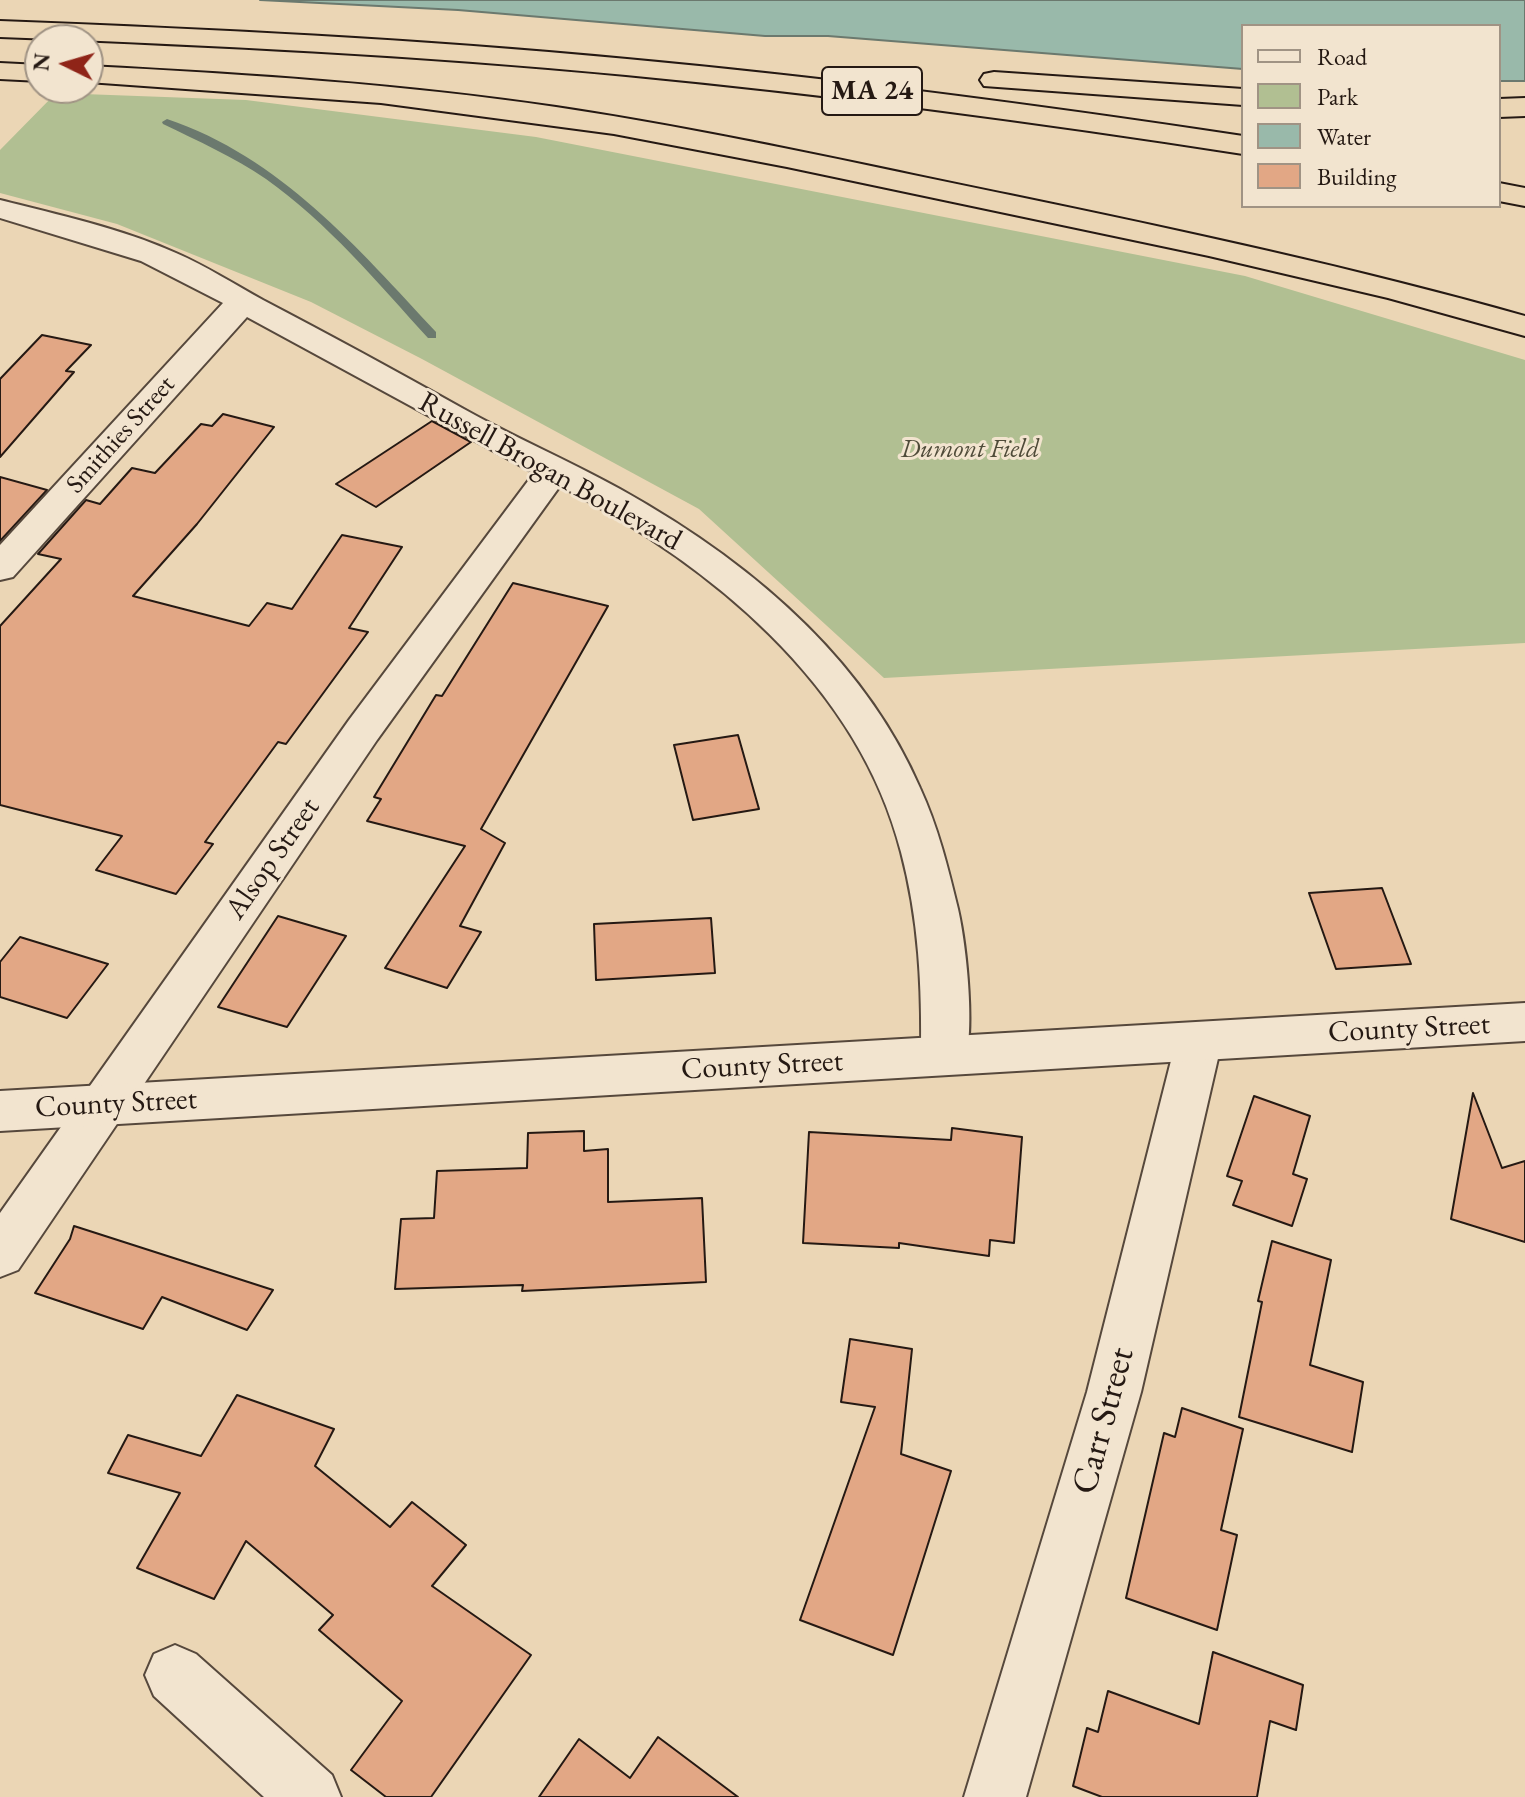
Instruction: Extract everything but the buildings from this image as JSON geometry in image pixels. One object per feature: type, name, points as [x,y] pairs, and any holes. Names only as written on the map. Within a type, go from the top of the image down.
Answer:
[{"type":"highway","name":"MA 24","points":[[0,29],[268,40],[499,54],[857,89],[1241,145]]},
{"type":"highway","points":[[499,54],[728,61],[1241,97]]},
{"type":"highway","points":[[0,71],[24,72]]},
{"type":"highway","points":[[104,75],[317,89],[557,116],[739,148],[1332,275],[1525,326]]},
{"type":"highway","points":[[1501,108],[1525,107]]},
{"type":"highway","points":[[1501,192],[1525,197]]},
{"type":"highway","points":[[1034,209],[1513,292]]},
{"type":"street","name":"Russell Brogan Boulevard","points":[[0,209],[152,254],[625,507],[753,597],[810,649],[862,713],[902,793],[923,853],[937,917],[945,986],[945,1056]]},
{"type":"street","name":"Smithies Street","points":[[0,568],[243,301]]},
{"type":"street","name":"Alsop Street","points":[[0,1254],[363,730],[554,470]]},
{"type":"street","name":"County Street","points":[[0,1111],[1525,1022]]},
{"type":"street","name":"Carr Street","points":[[995,1797],[1114,1392],[1199,1041]]},
{"type":"street","points":[[175,1675],[310,1797]]},
{"type":"green space","name":"Dumont Field","points":[[104,95],[246,100],[536,137],[1245,276],[1525,360],[1525,643],[884,678],[699,509],[311,302],[117,224],[0,193],[0,150],[45,104],[104,104]]},
{"type":"water","points":[[260,0],[1525,0],[1525,81],[1501,81],[1501,24],[1241,24],[1241,69],[828,36],[765,36],[458,10]]},
{"type":"waterway","points":[[167,122],[245,161],[292,194],[355,252],[432,335]]}]
